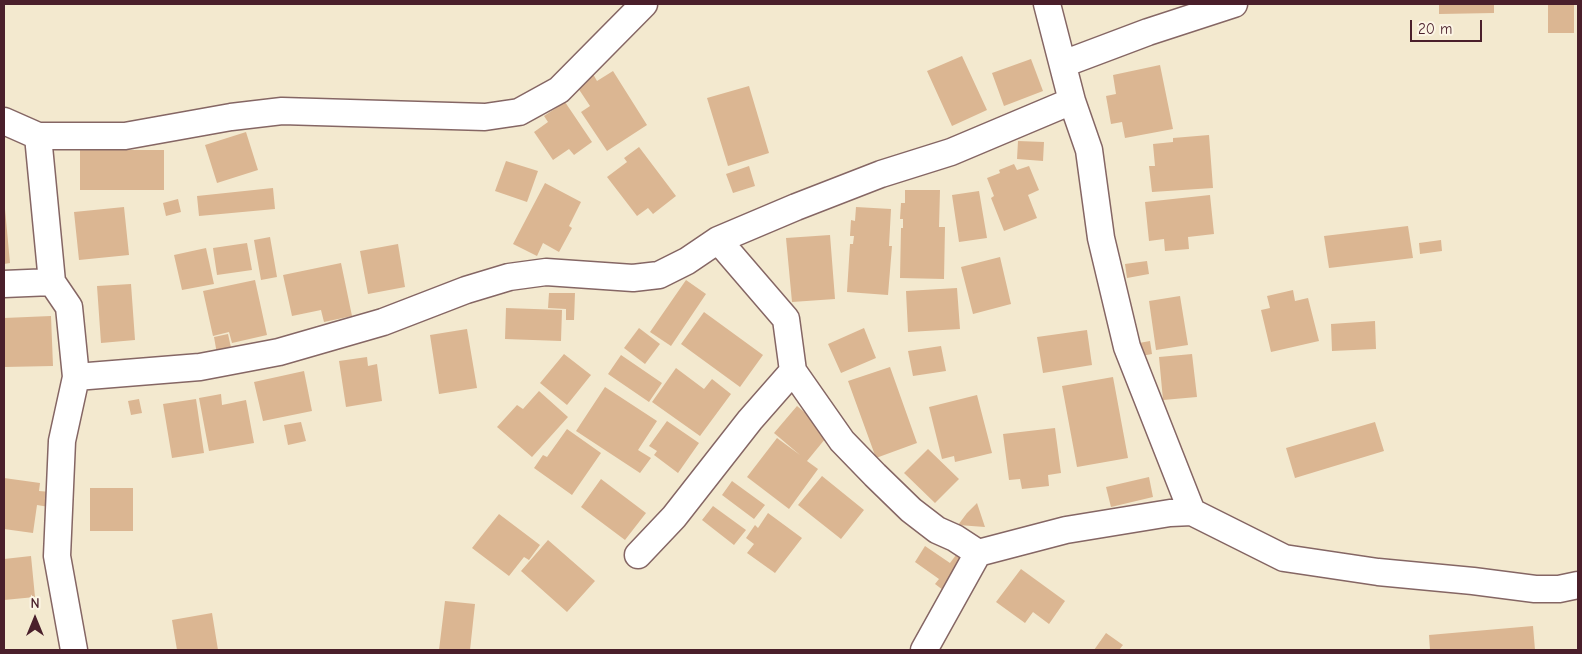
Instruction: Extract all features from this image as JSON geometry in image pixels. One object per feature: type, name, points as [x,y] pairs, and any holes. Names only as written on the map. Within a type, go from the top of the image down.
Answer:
[{"type":"street","points":[[4,122],[38,136],[125,136],[231,117],[282,111],[485,117],[519,112],[559,90],[644,4]]},
{"type":"street","points":[[1047,4],[1072,101],[1089,150],[1101,238],[1127,346],[1192,512]]},
{"type":"street","points":[[1063,64],[1148,32],[1234,4]]},
{"type":"street","points":[[76,376],[200,367],[279,352],[383,322],[466,290],[509,277],[546,272],[632,278],[659,275],[687,261],[718,240],[796,207],[881,174],[951,152],[1072,101]]},
{"type":"street","points":[[38,136],[52,282],[69,307],[76,376],[62,441],[57,556],[74,650]]},
{"type":"street","points":[[718,240],[786,319],[793,370],[842,441],[912,510],[937,530],[955,538],[978,553]]},
{"type":"street","points":[[4,284],[52,282]]},
{"type":"street","points":[[638,556],[674,517],[750,420],[793,370]]},
{"type":"street","points":[[924,650],[978,553],[1066,530],[1170,513],[1192,512],[1284,558],[1378,572],[1535,589],[1559,589],[1578,585]]},
{"type":"building","points":[[1439,4],[1494,4],[1494,13],[1439,14]]},
{"type":"building","points":[[1548,4],[1574,4],[1574,33],[1548,33]]},
{"type":"building","points":[[962,56],[987,110],[952,126],[927,71]]},
{"type":"building","points":[[1031,59],[1043,91],[1004,106],[992,73]]},
{"type":"building","points":[[1160,65],[1173,129],[1125,138],[1122,122],[1111,124],[1106,96],[1116,94],[1113,75]]},
{"type":"building","points":[[613,71],[647,125],[607,151],[581,112],[590,106],[576,85],[593,74],[597,81]]},
{"type":"building","points":[[749,86],[769,153],[728,166],[707,98]]},
{"type":"building","points":[[565,102],[592,142],[574,155],[569,149],[553,160],[534,132],[548,122],[544,116]]},
{"type":"building","points":[[246,132],[258,170],[217,183],[205,145]]},
{"type":"building","points":[[1209,135],[1213,188],[1152,192],[1149,166],[1155,166],[1153,144],[1173,142],[1173,138]]},
{"type":"building","points":[[1018,141],[1044,142],[1043,161],[1017,159]]},
{"type":"building","points":[[639,147],[676,196],[653,214],[648,208],[637,216],[607,177],[627,162],[624,158]]},
{"type":"building","points":[[80,150],[164,150],[164,190],[80,190]]},
{"type":"building","points":[[506,161],[538,171],[527,202],[495,191]]},
{"type":"building","points":[[1014,164],[1017,170],[1029,166],[1039,190],[1028,195],[1037,218],[1004,231],[991,198],[994,196],[987,178],[1000,173],[999,170]]},
{"type":"building","points":[[749,166],[755,186],[733,193],[726,174]]},
{"type":"building","points":[[545,183],[581,202],[569,226],[572,228],[559,252],[543,243],[537,256],[513,244]]},
{"type":"building","points":[[273,188],[275,209],[199,216],[197,196]]},
{"type":"building","points":[[905,190],[940,190],[939,227],[945,227],[944,279],[900,278],[901,228],[903,228],[903,219],[900,219],[901,203],[905,203]]},
{"type":"building","points":[[979,191],[987,238],[959,242],[952,195]]},
{"type":"building","points":[[1210,195],[1214,234],[1188,237],[1189,249],[1165,251],[1164,239],[1149,241],[1145,202]]},
{"type":"building","points":[[178,199],[181,212],[166,216],[163,203]]},
{"type":"building","points":[[124,207],[129,255],[79,260],[74,212]]},
{"type":"building","points":[[856,207],[891,209],[889,246],[892,246],[888,295],[847,292],[850,244],[853,244],[854,236],[850,236],[851,220],[855,221]]},
{"type":"building","points":[[4,209],[10,263],[4,264]]},
{"type":"building","points":[[1408,226],[1413,258],[1329,268],[1324,236]]},
{"type":"building","points":[[830,235],[835,299],[792,302],[786,238]]},
{"type":"building","points":[[270,237],[277,277],[261,280],[254,240]]},
{"type":"building","points":[[1441,240],[1442,251],[1420,254],[1419,243]]},
{"type":"building","points":[[247,243],[252,270],[217,275],[213,248]]},
{"type":"building","points":[[398,244],[405,287],[368,294],[360,251]]},
{"type":"building","points":[[206,248],[214,284],[182,290],[174,255]]},
{"type":"building","points":[[1000,257],[1011,304],[973,314],[961,267]]},
{"type":"building","points":[[1147,261],[1149,274],[1127,278],[1125,264]]},
{"type":"building","points":[[341,263],[352,316],[324,322],[321,310],[292,316],[283,275]]},
{"type":"building","points":[[255,280],[267,335],[232,343],[229,332],[213,336],[203,291]]},
{"type":"building","points":[[686,280],[706,294],[671,346],[650,332]]},
{"type":"building","points":[[131,284],[135,340],[101,343],[97,286]]},
{"type":"building","points":[[957,288],[960,329],[908,332],[906,291]]},
{"type":"building","points":[[1293,290],[1295,301],[1308,298],[1319,341],[1271,352],[1261,310],[1270,308],[1267,296]]},
{"type":"building","points":[[549,293],[575,293],[574,320],[566,320],[566,309],[548,308]]},
{"type":"building","points":[[1180,296],[1188,345],[1156,350],[1149,301]]},
{"type":"building","points":[[506,308],[562,310],[561,341],[505,339]]},
{"type":"building","points":[[704,312],[763,355],[740,387],[681,344]]},
{"type":"building","points":[[51,316],[53,366],[4,367],[4,318]]},
{"type":"building","points":[[1375,321],[1376,349],[1332,351],[1331,324]]},
{"type":"building","points":[[639,328],[660,344],[645,364],[624,348]]},
{"type":"building","points":[[864,328],[876,358],[841,373],[828,344]]},
{"type":"building","points":[[467,329],[477,388],[439,394],[430,335]]},
{"type":"building","points":[[1087,330],[1092,365],[1043,373],[1037,337]]},
{"type":"building","points":[[228,334],[232,352],[217,354],[214,337]]},
{"type":"building","points":[[1150,341],[1152,354],[1141,356],[1139,343]]},
{"type":"building","points":[[941,346],[946,371],[913,376],[908,351]]},
{"type":"building","points":[[564,354],[591,375],[567,405],[540,383]]},
{"type":"building","points":[[1192,354],[1197,397],[1163,400],[1159,357]]},
{"type":"building","points":[[621,355],[662,383],[649,402],[608,374]]},
{"type":"building","points":[[367,357],[368,366],[377,364],[382,401],[346,407],[339,361]]},
{"type":"building","points":[[890,367],[917,443],[876,458],[848,381]]},
{"type":"building","points":[[676,368],[704,389],[712,379],[731,394],[700,436],[652,402]]},
{"type":"building","points":[[304,371],[312,411],[263,421],[254,382]]},
{"type":"building","points":[[1113,377],[1128,458],[1077,467],[1062,386]]},
{"type":"building","points":[[605,387],[657,421],[638,450],[651,458],[640,473],[576,431]]},
{"type":"building","points":[[539,391],[568,417],[532,457],[497,427],[517,405],[523,409]]},
{"type":"building","points":[[221,394],[222,405],[246,400],[254,443],[209,451],[199,398]]},
{"type":"building","points":[[977,395],[992,453],[955,462],[954,456],[942,459],[929,407]]},
{"type":"building","points":[[139,399],[142,413],[131,415],[128,401]]},
{"type":"building","points":[[196,399],[204,453],[172,458],[163,404]]},
{"type":"building","points":[[797,406],[830,433],[807,461],[818,469],[789,509],[747,477],[777,438],[800,455],[774,433]]},
{"type":"building","points":[[667,421],[699,443],[678,473],[654,455],[657,451],[649,446]]},
{"type":"building","points":[[301,422],[306,441],[288,445],[284,425]]},
{"type":"building","points":[[1375,422],[1384,451],[1295,478],[1286,448]]},
{"type":"building","points":[[1055,428],[1061,473],[1048,475],[1049,486],[1022,489],[1020,479],[1009,480],[1003,434]]},
{"type":"building","points":[[567,429],[601,453],[572,495],[534,468],[543,455],[547,457]]},
{"type":"building","points":[[928,449],[959,479],[935,503],[904,473]]},
{"type":"building","points":[[822,476],[864,510],[841,539],[798,505]]},
{"type":"building","points":[[1149,477],[1153,497],[1111,507],[1106,487]]},
{"type":"building","points":[[4,478],[40,483],[39,491],[51,492],[49,507],[37,505],[33,533],[4,529]]},
{"type":"building","points":[[601,479],[646,513],[625,540],[581,507]]},
{"type":"building","points":[[732,481],[765,505],[754,519],[722,495]]},
{"type":"building","points":[[90,488],[133,488],[133,531],[90,531]]},
{"type":"building","points":[[977,503],[985,527],[958,525],[967,513]]},
{"type":"building","points":[[713,506],[746,530],[734,545],[702,520]]},
{"type":"building","points":[[768,513],[802,538],[775,573],[747,553],[754,544],[746,538],[755,525],[758,528]]},
{"type":"building","points":[[499,514],[540,545],[529,560],[524,557],[509,576],[472,548]]},
{"type":"building","points":[[548,540],[595,581],[567,612],[521,571]]},
{"type":"building","points":[[925,546],[950,563],[956,555],[964,561],[943,590],[935,584],[939,579],[915,562]]},
{"type":"building","points":[[31,556],[35,597],[4,600],[4,559]]},
{"type":"building","points":[[1021,569],[1065,601],[1049,624],[1033,612],[1025,623],[996,602]]},
{"type":"building","points":[[445,601],[475,604],[470,650],[439,650]]},
{"type":"building","points":[[212,613],[218,650],[177,650],[172,620]]},
{"type":"building","points":[[1533,626],[1535,650],[1430,650],[1429,635]]},
{"type":"building","points":[[1106,633],[1123,645],[1119,650],[1094,650]]}]
